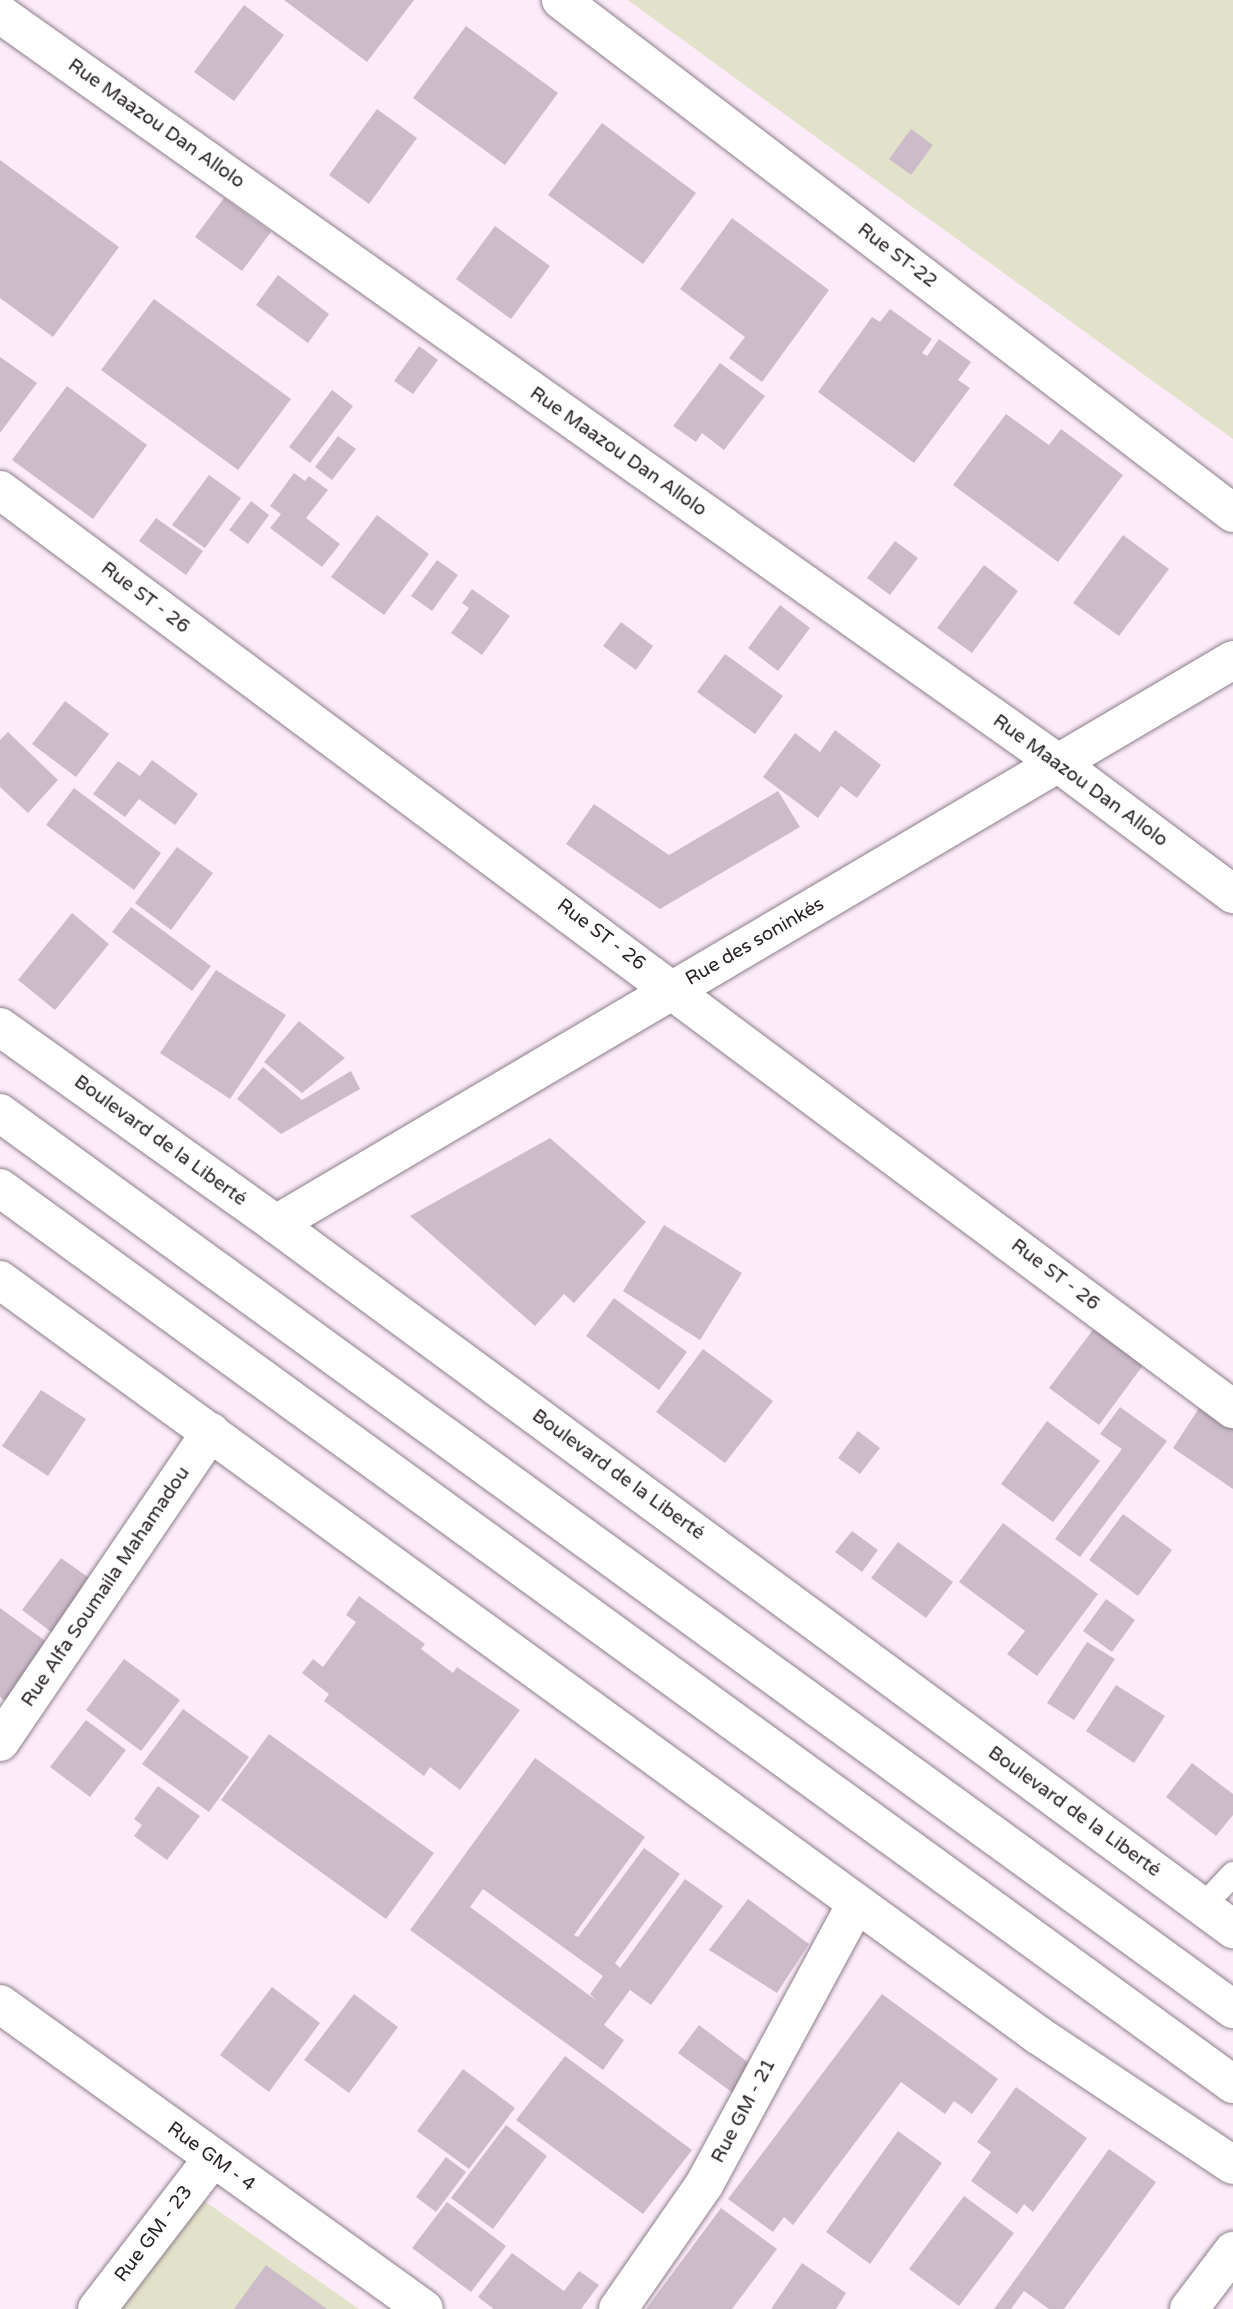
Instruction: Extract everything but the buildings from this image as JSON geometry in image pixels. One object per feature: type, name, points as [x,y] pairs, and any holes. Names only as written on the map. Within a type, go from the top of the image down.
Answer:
[{"type":"main road","name":"Rue ST-22","points":[[561,0],[1233,513]]},
{"type":"main road","name":"Rue Maazou Dan Allolo","points":[[0,14],[1058,763],[1233,894]]},
{"type":"main road","name":"Rue ST - 26","points":[[0,490],[674,989],[1233,1409]]},
{"type":"main road","name":"Rue des soninkés","points":[[276,1224],[1233,660]]},
{"type":"main road","name":"Boulevard de la Liberté","points":[[0,1027],[276,1224],[1233,1928]]},
{"type":"main road","points":[[0,1113],[1233,2009]]},
{"type":"main road","points":[[0,1188],[1233,2084]]},
{"type":"main road","points":[[0,1280],[1038,2035],[1233,2165]]},
{"type":"main road","name":"Rue Alfa Soumaila Mahamadou","points":[[0,1742],[211,1433]]},
{"type":"main road","name":"Rue GM - 21","points":[[618,2309],[704,2185],[856,1904]]},
{"type":"main road","name":"Rue GM - 4","points":[[0,2004],[424,2309]]},
{"type":"main road","name":"Rue GM - 23","points":[[97,2309],[212,2159]]},
{"type":"main road","points":[[1189,2309],[1233,2251]]},
{"type":"lane","points":[[1203,1906],[1233,1874]]},
{"type":"green space","points":[[628,0],[1233,0],[1233,439],[838,153]]},
{"type":"green space","points":[[193,2193],[359,2309],[111,2309]]}]
